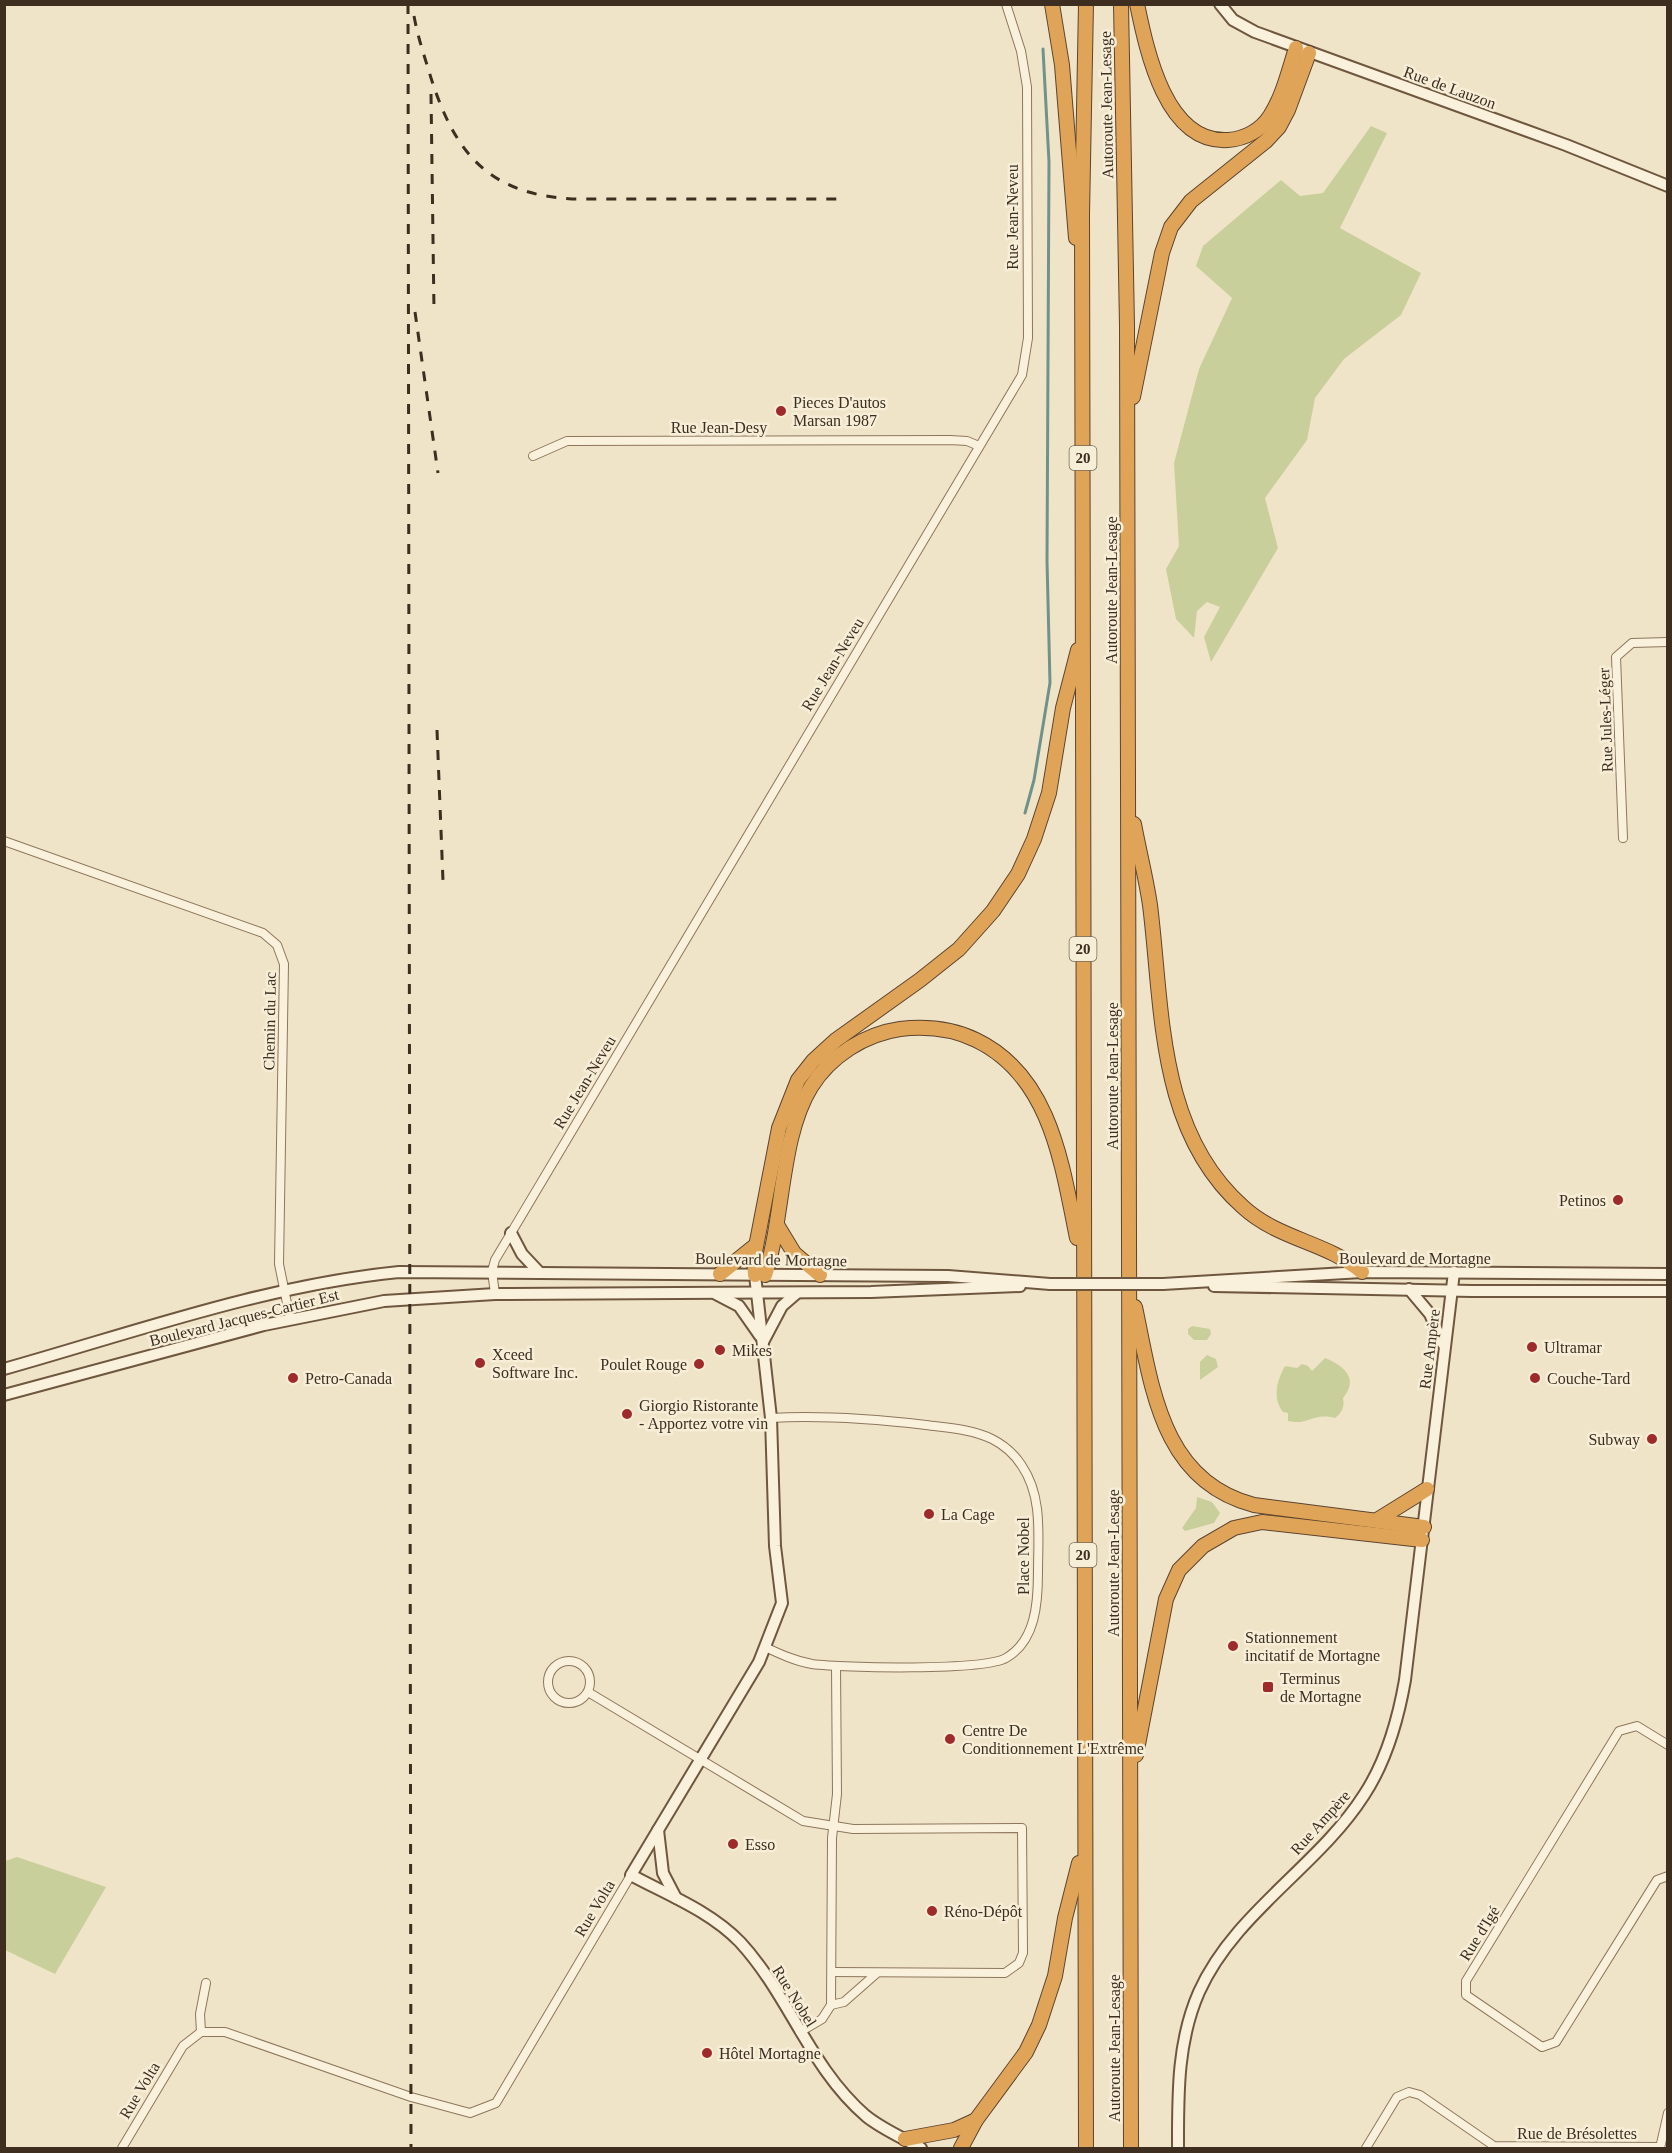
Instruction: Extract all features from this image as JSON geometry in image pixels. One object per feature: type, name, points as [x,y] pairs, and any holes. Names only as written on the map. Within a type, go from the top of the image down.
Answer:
[{"type":"highway","points":[[1052,4],[1060,53],[1071,210],[1083,285]]},
{"type":"highway","name":"Autoroute Jean-Lesage","points":[[1086,4],[1083,285],[1086,2148]]},
{"type":"highway","name":"Autoroute Jean-Lesage","points":[[1121,4],[1128,422],[1131,2148]]},
{"type":"highway","points":[[1137,4],[1152,61],[1172,108],[1185,126],[1206,138],[1236,139],[1252,133],[1265,123],[1303,50]]},
{"type":"highway","points":[[1128,422],[1162,253],[1171,227],[1191,201],[1261,145],[1279,127],[1288,110],[1303,50]]},
{"type":"highway","points":[[760,1275],[754,1261],[756,1245],[781,1120],[791,1093],[803,1073],[836,1040],[920,980],[958,949],[993,911],[1021,868],[1049,793],[1063,708],[1083,630]]},
{"type":"highway","points":[[1128,794],[1150,903],[1172,1082],[1180,1113],[1194,1145],[1222,1186],[1255,1217],[1293,1239],[1346,1258],[1362,1272]]},
{"type":"highway","points":[[760,1275],[777,1225],[795,1126],[804,1100],[813,1084],[839,1056],[868,1039],[904,1029],[935,1029],[963,1035],[991,1049],[1017,1071],[1034,1093],[1047,1119],[1060,1158],[1083,1267]]},
{"type":"highway","points":[[777,1225],[794,1253],[820,1275]]},
{"type":"highway","points":[[720,1274],[756,1245]]},
{"type":"highway","points":[[1129,1279],[1156,1400],[1175,1446],[1196,1475],[1224,1495],[1254,1505],[1377,1520],[1423,1533]]},
{"type":"highway","points":[[1377,1520],[1427,1489]]},
{"type":"highway","points":[[1130,1792],[1164,1606],[1176,1576],[1197,1551],[1227,1531],[1262,1522],[1423,1533]]},
{"type":"highway","points":[[961,2148],[976,2120],[1016,2068],[1040,2025],[1055,1976],[1065,1918],[1084,1843]]},
{"type":"highway","points":[[905,2139],[954,2130],[976,2120]]},
{"type":"main road","name":"Rue de Lauzon","points":[[1223,8],[1245,27],[1566,145],[1668,186]]},
{"type":"main road","points":[[511,1233],[522,1254],[538,1271]]},
{"type":"main road","name":"Boulevard de Mortagne","points":[[492,1271],[982,1276],[1050,1284]]},
{"type":"main road","name":"Boulevard Jacques-Cartier Est","points":[[4,1369],[283,1291],[343,1279],[399,1272],[492,1271]]},
{"type":"main road","name":"Boulevard de Mortagne","points":[[1163,1284],[1362,1272],[1668,1274]]},
{"type":"main road","name":"Rue Ampère","points":[[1178,2148],[1182,2047],[1191,2011],[1206,1977],[1239,1930],[1352,1812],[1371,1785],[1385,1754],[1403,1690],[1454,1272]]},
{"type":"main road","name":"Rue Volta","points":[[631,1875],[759,1662],[782,1603],[775,1546],[771,1418],[758,1292],[760,1275]]},
{"type":"main road","name":"Boulevard de Mortagne","points":[[495,1294],[884,1292],[1050,1284],[1163,1284],[1276,1289],[1668,1291]]},
{"type":"main road","points":[[1409,1289],[1430,1314],[1444,1348]]},
{"type":"main road","points":[[713,1292],[739,1306],[755,1325],[763,1342]]},
{"type":"main road","points":[[763,1342],[782,1306],[797,1293]]},
{"type":"main road","name":"Boulevard Jacques-Cartier Est","points":[[4,1395],[290,1318],[384,1301],[495,1294]]},
{"type":"main road","points":[[658,1827],[658,1852],[663,1873],[669,1889],[678,1900]]},
{"type":"main road","name":"Rue Nobel","points":[[631,1875],[709,1916],[740,1943],[771,1984],[824,2070],[865,2115],[921,2148]]},
{"type":"street","name":"Rue Jean-Neveu","points":[[492,1271],[495,1260],[1019,380],[1027,346],[1026,79],[1021,51],[1006,4]]},
{"type":"street","name":"Rue Jean-Desy","points":[[533,456],[567,441],[950,440],[967,441],[979,446]]},
{"type":"street","name":"Rue Jules-Léger","points":[[1623,838],[1616,657],[1632,644],[1668,642]]},
{"type":"street","name":"Chemin du Lac","points":[[4,841],[263,933],[276,945],[284,964],[278,1203],[279,1264],[290,1318]]},
{"type":"street","points":[[492,1271],[495,1294]]},
{"type":"street","name":"Place Nobel","points":[[765,1647],[793,1659],[836,1666],[948,1666],[993,1663],[1008,1657],[1018,1647],[1032,1624],[1038,1593],[1039,1531],[1032,1485],[1022,1466],[1009,1451],[993,1440],[970,1431],[877,1419],[771,1418]]},
{"type":"street","points":[[563,1661],[577,1662],[583,1666],[590,1678],[588,1692],[578,1701],[571,1703],[558,1700],[548,1685],[552,1669],[563,1661]]},
{"type":"street","points":[[800,2032],[822,2019],[831,2005],[833,1827],[837,1794],[836,1666]]},
{"type":"street","points":[[588,1692],[700,1757],[803,1821],[833,1827],[1022,1828],[1023,1953],[1012,1969],[1005,1973],[832,1972]]},
{"type":"street","name":"Rue d'Igé","points":[[1668,1745],[1637,1726],[1619,1731],[1466,1981],[1466,1995],[1542,2047],[1556,2042],[1657,1880],[1668,1876]]},
{"type":"street","name":"Rue Volta","points":[[122,2148],[183,2046],[201,2032],[225,2032],[411,2097],[470,2113],[496,2103],[631,1875]]},
{"type":"street","points":[[831,2005],[844,2002],[877,1973]]},
{"type":"street","points":[[201,2032],[200,2014],[206,1983]]},
{"type":"street","name":"Rue de Brésolettes","points":[[1366,2148],[1397,2097],[1409,2092],[1420,2095],[1494,2147],[1660,2148]]},
{"type":"street","points":[[1660,2148],[1668,2113]]},
{"type":"green space","points":[[1371,126],[1387,133],[1340,228],[1421,273],[1401,315],[1344,359],[1315,398],[1307,440],[1265,498],[1278,548],[1211,662],[1204,637],[1220,607],[1207,602],[1197,611],[1194,638],[1176,619],[1166,569],[1179,546],[1174,463],[1199,369],[1232,298],[1196,266],[1203,246],[1281,180],[1300,196],[1323,193]]},
{"type":"green space","points":[[1192,1326],[1210,1329],[1211,1334],[1207,1340],[1194,1340],[1188,1334],[1188,1329]]},
{"type":"green space","points":[[1207,1355],[1216,1359],[1218,1367],[1200,1380],[1200,1362]]},
{"type":"green space","points":[[1325,1358],[1344,1369],[1350,1379],[1341,1412],[1335,1418],[1321,1417],[1301,1422],[1288,1421],[1288,1413],[1283,1412],[1277,1395],[1278,1383],[1285,1366],[1297,1368],[1302,1364],[1308,1366],[1312,1371]]},
{"type":"green space","points":[[1197,1497],[1212,1502],[1220,1513],[1214,1523],[1185,1531],[1182,1528],[1196,1508]]},
{"type":"green space","points":[[17,1857],[106,1887],[55,1974],[5,1950],[5,1861]]},
{"type":"waterway","points":[[1025,813],[1034,780],[1050,683],[1047,561],[1049,162],[1043,49]]},
{"type":"railway","points":[[408,4],[411,2148]]},
{"type":"railway","points":[[414,16],[431,78],[451,128],[479,165],[518,189],[572,199],[840,199]]},
{"type":"railway","points":[[431,94],[434,311]]},
{"type":"railway","points":[[415,312],[438,473]]},
{"type":"railway","points":[[437,730],[443,881]]},
{"type":"place","name":"Pieces D'autos Marsan 1987","points":[[781,411]]},
{"type":"place","name":"Petinos","points":[[1618,1200]]},
{"type":"place","name":"Ultramar","points":[[1532,1347]]},
{"type":"place","name":"Mikes","points":[[720,1350]]},
{"type":"place","name":"Xceed Software Inc.","points":[[480,1363]]},
{"type":"place","name":"Poulet Rouge","points":[[699,1364]]},
{"type":"place","name":"Petro-Canada","points":[[293,1378]]},
{"type":"place","name":"Couche-Tard","points":[[1535,1378]]},
{"type":"place","name":"Giorgio Ristorante - Apportez votre vin","points":[[627,1414]]},
{"type":"place","name":"Subway","points":[[1652,1439]]},
{"type":"place","name":"La Cage","points":[[929,1514]]},
{"type":"place","name":"Stationnement incitatif de Mortagne","points":[[1233,1646]]},
{"type":"place","name":"Terminus de Mortagne","points":[[1268,1687]]},
{"type":"place","name":"Centre De Conditionnement L'Extrême","points":[[950,1739]]},
{"type":"place","name":"Esso","points":[[733,1844]]},
{"type":"place","name":"Réno-Dépôt","points":[[932,1911]]},
{"type":"place","name":"Hôtel Mortagne","points":[[707,2053]]}]
